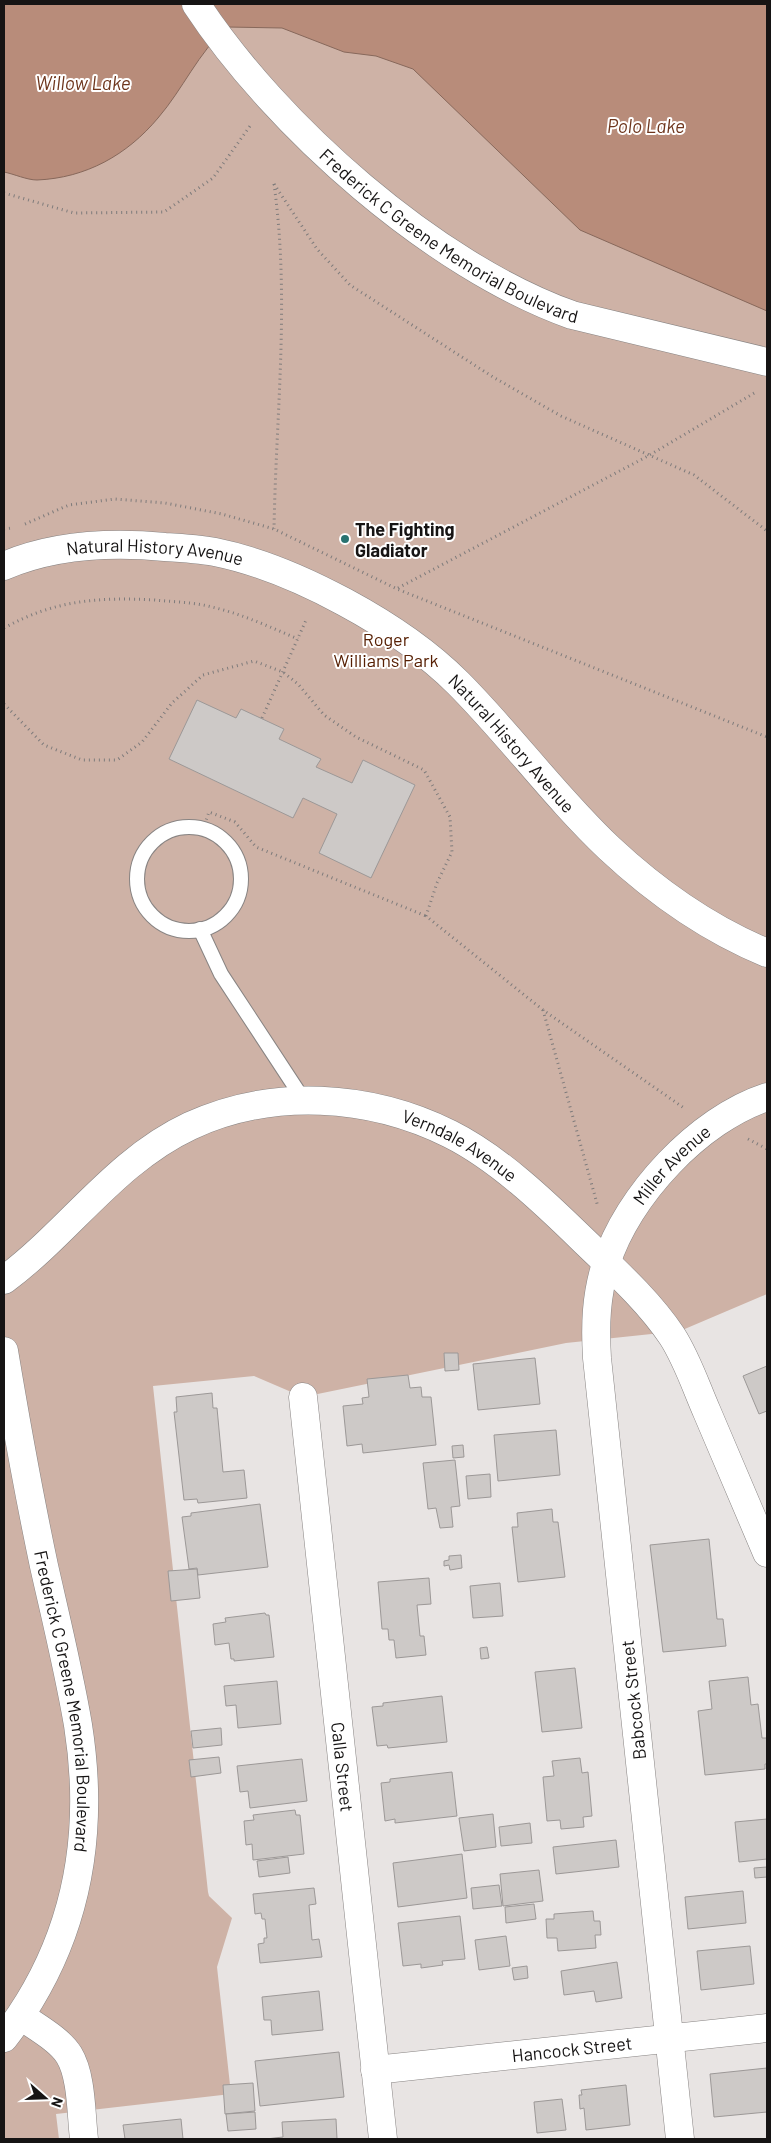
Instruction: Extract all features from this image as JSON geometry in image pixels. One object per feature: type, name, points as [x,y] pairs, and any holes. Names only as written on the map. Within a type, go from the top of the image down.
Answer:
[{"type":"street","name":"Frederick C Greene Memorial Boulevard","points":[[196,4],[234,57],[270,98],[348,174],[398,215],[480,270],[543,304],[572,315],[767,362]]},
{"type":"street","name":"Natural History Avenue","points":[[4,566],[40,553],[70,548],[97,545],[154,546],[215,552],[240,558],[320,590],[379,623],[432,659],[457,682],[525,754],[588,827],[635,871],[714,928],[767,954]]},
{"type":"street","name":"Miller Avenue","points":[[606,1262],[620,1231],[673,1158],[714,1123],[734,1111],[767,1097]]},
{"type":"street","name":"Verndale Avenue","points":[[4,1280],[44,1248],[122,1171],[156,1145],[190,1126],[228,1111],[268,1102],[303,1099],[374,1107],[406,1116],[450,1134],[502,1169],[569,1226],[662,1321],[673,1338],[767,1553]]},
{"type":"street","name":"Babcock Street","points":[[606,1262],[596,1312],[597,1358],[680,2139]]},
{"type":"street","name":"Frederick C Greene Memorial Boulevard","points":[[4,1351],[26,1480],[78,1726],[84,1806],[82,1846],[68,1917],[56,1952],[21,2016],[4,2038]]},
{"type":"street","name":"Calla Street","points":[[303,1396],[383,2139]]},
{"type":"street","points":[[21,2016],[58,2043],[68,2054],[75,2068],[84,2139]]},
{"type":"street","name":"Hancock Street","points":[[375,2070],[767,2028]]},
{"type":"lane","points":[[187,826],[203,828],[226,842],[238,863],[240,876],[236,901],[229,912],[216,922],[200,929],[178,929],[158,921],[140,897],[137,878],[142,856],[160,836],[173,829],[187,826]]},
{"type":"lane","points":[[200,929],[221,974],[303,1099]]},
{"type":"path","points":[[4,193],[74,213],[164,212],[213,178],[250,126]]},
{"type":"path","points":[[274,529],[275,451],[282,360],[283,282],[280,231],[274,184],[317,249],[350,286],[493,376],[561,416],[694,475],[767,531]]},
{"type":"path","points":[[397,588],[648,456],[759,391]]},
{"type":"path","points":[[4,529],[16,528],[69,505],[115,500],[166,503],[222,514],[274,529],[397,588],[767,737]]},
{"type":"path","points":[[4,628],[58,605],[84,600],[136,599],[206,605],[256,621],[298,639]]},
{"type":"path","points":[[262,718],[309,614]]},
{"type":"path","points":[[4,704],[44,745],[82,760],[117,760],[142,742],[172,703],[203,675],[254,661],[283,672],[298,684],[324,715],[356,737],[424,770],[450,817],[452,852],[437,883],[426,916]]},
{"type":"path","points":[[203,828],[209,812],[236,822],[256,847],[426,916],[543,1010],[681,1107],[767,1149]]},
{"type":"path","points":[[543,1010],[599,1211],[620,1231]]},
{"type":"green space","name":"Roger Williams Park","points":[[4,4],[767,4],[767,1294],[680,1331],[566,1343],[303,1397],[254,1376],[153,1386],[208,1892],[209,1896],[232,1918],[217,1967],[231,2094],[56,2114],[59,2139],[4,2139]]},
{"type":"water","name":"Polo Lake","points":[[4,4],[767,4],[767,311],[580,230],[413,69],[376,56],[344,52],[282,28],[227,27],[208,48],[158,118],[133,143],[104,162],[72,175],[37,180],[4,172]]},
{"type":"building","points":[[197,700],[236,718],[241,709],[284,729],[279,739],[321,759],[316,767],[352,783],[363,760],[415,785],[371,878],[319,853],[337,814],[303,798],[293,818],[169,759]]},
{"type":"building","points":[[444,1353],[458,1353],[459,1370],[445,1371]]},
{"type":"building","points":[[535,1358],[540,1404],[478,1410],[473,1364]]},
{"type":"building","points":[[767,1366],[767,1411],[759,1414],[743,1376]]},
{"type":"building","points":[[408,1375],[410,1388],[421,1387],[422,1397],[431,1397],[436,1445],[363,1453],[362,1444],[347,1446],[343,1406],[363,1404],[362,1398],[369,1397],[367,1379]]},
{"type":"building","points":[[212,1393],[213,1408],[217,1408],[223,1472],[244,1470],[247,1498],[198,1503],[197,1499],[184,1500],[174,1412],[177,1412],[176,1397]]},
{"type":"building","points":[[556,1430],[560,1475],[498,1481],[494,1435]]},
{"type":"building","points":[[463,1445],[464,1457],[453,1458],[452,1446]]},
{"type":"building","points":[[455,1460],[460,1506],[451,1507],[453,1527],[440,1528],[436,1508],[428,1509],[423,1463]]},
{"type":"building","points":[[490,1474],[491,1497],[468,1499],[466,1476]]},
{"type":"building","points":[[260,1504],[268,1567],[198,1575],[197,1568],[189,1569],[182,1517],[191,1516],[191,1513]]},
{"type":"building","points":[[552,1509],[553,1522],[558,1522],[565,1577],[518,1582],[512,1527],[518,1527],[517,1513]]},
{"type":"building","points":[[709,1539],[717,1619],[723,1619],[726,1646],[663,1652],[650,1545]]},
{"type":"building","points":[[461,1555],[462,1568],[450,1570],[449,1565],[444,1566],[444,1561],[449,1560],[449,1556]]},
{"type":"building","points":[[197,1569],[200,1598],[171,1601],[168,1571]]},
{"type":"building","points":[[429,1578],[431,1604],[417,1605],[420,1636],[424,1636],[426,1655],[396,1658],[394,1640],[389,1640],[388,1629],[382,1629],[378,1582]]},
{"type":"building","points":[[500,1583],[503,1616],[473,1618],[470,1586]]},
{"type":"building","points":[[265,1613],[269,1615],[274,1657],[234,1661],[234,1659],[231,1659],[229,1643],[215,1645],[213,1624],[226,1622],[225,1618]]},
{"type":"building","points":[[487,1647],[489,1658],[481,1659],[480,1648]]},
{"type":"building","points":[[575,1668],[582,1728],[542,1732],[535,1672]]},
{"type":"building","points":[[748,1677],[751,1705],[758,1704],[762,1738],[767,1738],[767,1764],[765,1764],[765,1769],[705,1775],[698,1711],[712,1709],[709,1681]]},
{"type":"building","points":[[277,1681],[281,1724],[238,1728],[236,1705],[226,1706],[224,1686]]},
{"type":"building","points":[[442,1696],[447,1742],[388,1748],[387,1745],[377,1746],[372,1707],[383,1706],[383,1703]]},
{"type":"building","points":[[221,1728],[222,1745],[193,1748],[191,1731]]},
{"type":"building","points":[[219,1757],[221,1773],[191,1777],[189,1760]]},
{"type":"building","points":[[580,1758],[582,1773],[588,1772],[592,1816],[583,1817],[584,1827],[561,1829],[560,1820],[547,1821],[543,1777],[554,1776],[552,1761]]},
{"type":"building","points":[[302,1759],[307,1801],[250,1808],[248,1791],[240,1792],[237,1766]]},
{"type":"building","points":[[452,1772],[457,1816],[395,1823],[395,1819],[385,1821],[381,1783],[390,1782],[390,1779]]},
{"type":"building","points":[[295,1810],[296,1815],[300,1815],[304,1854],[253,1860],[252,1844],[246,1845],[244,1821],[254,1820],[253,1815]]},
{"type":"building","points":[[493,1814],[496,1847],[464,1851],[459,1818]]},
{"type":"building","points":[[767,1819],[767,1859],[739,1862],[735,1822]]},
{"type":"building","points":[[530,1823],[532,1843],[501,1846],[499,1827]]},
{"type":"building","points":[[616,1840],[619,1867],[556,1874],[553,1847]]},
{"type":"building","points":[[462,1854],[467,1898],[398,1907],[393,1863]]},
{"type":"building","points":[[288,1857],[290,1873],[259,1877],[257,1861]]},
{"type":"building","points":[[767,1867],[767,1877],[755,1878],[754,1868]]},
{"type":"building","points":[[539,1870],[543,1901],[503,1906],[500,1874]]},
{"type":"building","points":[[499,1885],[502,1906],[473,1909],[471,1888]]},
{"type":"building","points":[[314,1888],[316,1904],[309,1905],[312,1940],[319,1939],[322,1957],[260,1963],[258,1944],[264,1943],[264,1938],[267,1938],[265,1919],[262,1919],[261,1913],[255,1914],[253,1894]]},
{"type":"building","points":[[743,1891],[746,1923],[688,1929],[685,1897]]},
{"type":"building","points":[[534,1904],[536,1919],[506,1923],[505,1907]]},
{"type":"building","points":[[593,1911],[594,1921],[600,1921],[601,1935],[595,1935],[596,1948],[558,1951],[557,1938],[547,1938],[546,1919],[554,1919],[554,1914]]},
{"type":"building","points":[[460,1916],[465,1959],[442,1961],[443,1965],[421,1968],[421,1964],[403,1966],[398,1923]]},
{"type":"building","points":[[506,1936],[510,1966],[479,1970],[475,1940]]},
{"type":"building","points":[[750,1946],[754,1984],[701,1990],[697,1951]]},
{"type":"building","points":[[617,1962],[622,1998],[596,2002],[594,1991],[564,1995],[561,1971]]},
{"type":"building","points":[[527,1966],[528,1978],[514,1980],[512,1968]]},
{"type":"building","points":[[319,1991],[323,2030],[272,2035],[271,2020],[264,2020],[262,1997]]},
{"type":"building","points":[[339,2052],[344,2097],[260,2106],[255,2061]]},
{"type":"building","points":[[767,2068],[767,2112],[714,2117],[710,2074]]},
{"type":"building","points":[[253,2083],[255,2111],[225,2114],[223,2085]]},
{"type":"building","points":[[626,2085],[630,2125],[586,2130],[584,2108],[580,2109],[579,2095],[582,2095],[581,2090]]},
{"type":"building","points":[[562,2099],[566,2130],[537,2133],[534,2102]]},
{"type":"building","points":[[255,2112],[256,2129],[228,2131],[226,2114]]},
{"type":"building","points":[[181,2119],[183,2139],[125,2139],[123,2125]]},
{"type":"building","points":[[336,2119],[337,2139],[266,2139],[283,2137],[282,2122]]},
{"type":"place","name":"The Fighting Gladiator","points":[[345,539]]},
{"type":"water label","name":"Willow Lake","points":[[83,82]]}]
